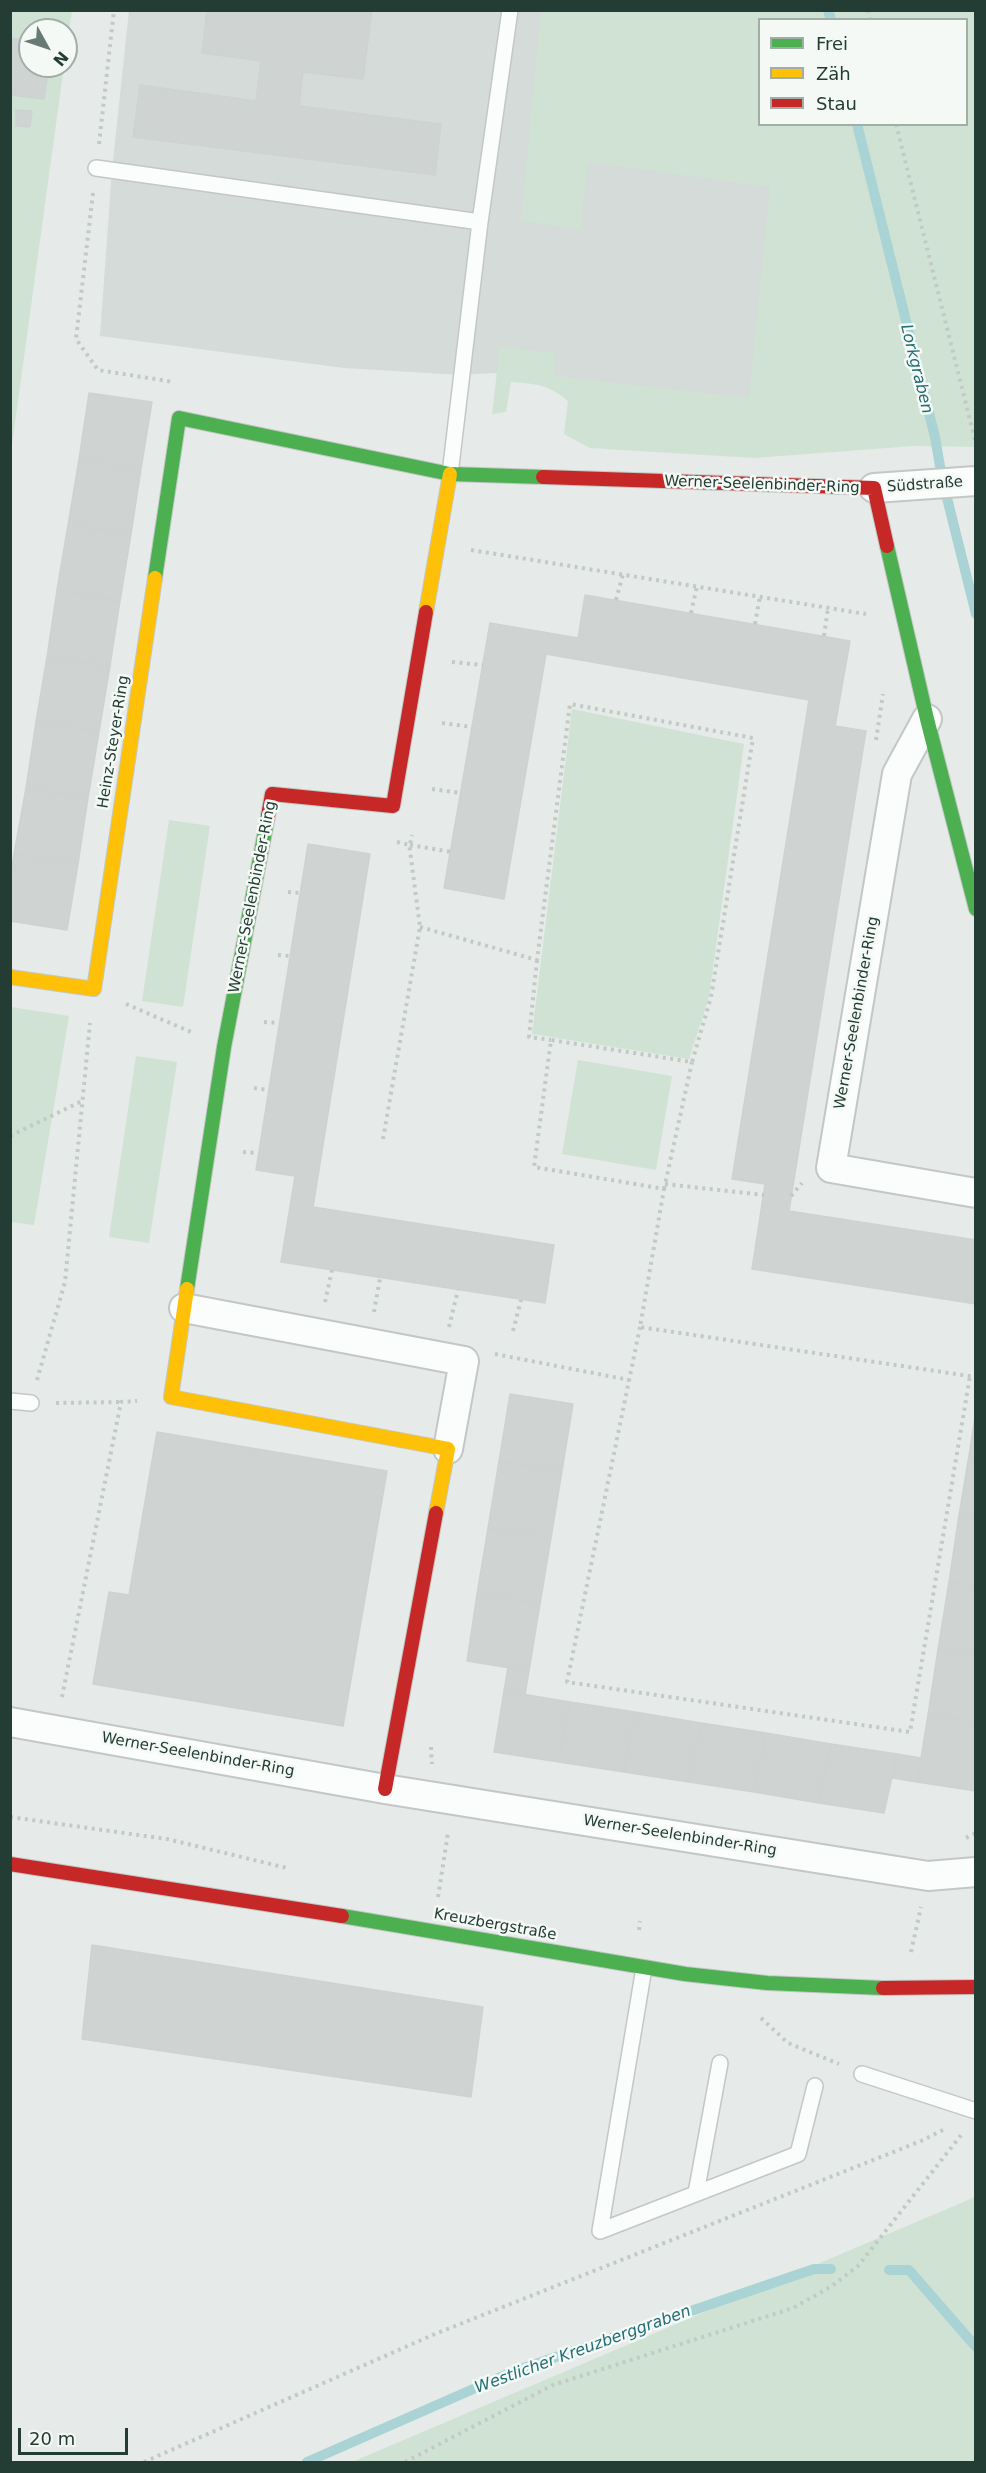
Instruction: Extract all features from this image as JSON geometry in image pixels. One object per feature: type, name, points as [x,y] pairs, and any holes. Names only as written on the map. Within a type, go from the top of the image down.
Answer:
[{"type":"street","name":"Werner-Seelenbinder-Ring","points":[[179,418],[450,474],[874,488],[927,719],[975,909]]},
{"type":"street","name":"Heinz-Steyer-Ring","points":[[94,989],[179,418]]},
{"type":"street","points":[[393,806],[450,474]]},
{"type":"street","name":"Südstraße","points":[[874,488],[975,481]]},
{"type":"street","name":"Werner-Seelenbinder-Ring","points":[[927,719],[897,774],[831,1168],[975,1193]]},
{"type":"street","name":"Werner-Seelenbinder-Ring","points":[[171,1397],[224,1047],[272,794],[393,806]]},
{"type":"street","points":[[10,977],[94,989]]},
{"type":"street","points":[[183,1308],[464,1361],[385,1789]]},
{"type":"street","points":[[171,1397],[448,1449]]},
{"type":"street","name":"Werner-Seelenbinder-Ring","points":[[10,1722],[385,1789],[928,1876],[975,1872]]},
{"type":"street","name":"Kreuzbergstraße","points":[[10,1864],[432,1930],[644,1968],[827,1987],[912,1989],[975,1987]]},
{"type":"lane","points":[[450,474],[480,222],[510,10]]},
{"type":"lane","points":[[96,168],[480,222]]},
{"type":"lane","points":[[10,1401],[31,1403]]},
{"type":"lane","points":[[644,1968],[600,2231],[798,2154],[815,2086]]},
{"type":"lane","points":[[696,2193],[720,2063]]},
{"type":"lane","points":[[862,2074],[975,2111]]},
{"type":"path","points":[[114,10],[76,339],[98,370],[178,383],[179,418]]},
{"type":"path","points":[[896,126],[975,444]]},
{"type":"path","points":[[470,550],[869,614]]},
{"type":"path","points":[[616,600],[622,574]]},
{"type":"path","points":[[691,613],[697,586]]},
{"type":"path","points":[[755,624],[760,596]]},
{"type":"path","points":[[824,636],[828,608]]},
{"type":"path","points":[[450,661],[483,665]]},
{"type":"path","points":[[875,744],[884,683]]},
{"type":"path","points":[[640,1328],[973,1376],[910,1732],[567,1682],[640,1328],[665,1187],[692,1062],[711,997],[753,738],[570,704],[529,1037],[692,1062]]},
{"type":"path","points":[[440,723],[472,727]]},
{"type":"path","points":[[430,789],[461,793]]},
{"type":"path","points":[[393,806],[410,845]]},
{"type":"path","points":[[383,1139],[420,927],[410,845],[412,833]]},
{"type":"path","points":[[387,840],[451,852]]},
{"type":"path","points":[[420,927],[537,960]]},
{"type":"path","points":[[171,1397],[121,1402],[31,1403],[65,1282],[94,989],[224,1047]]},
{"type":"path","points":[[551,1040],[534,1167],[665,1187],[764,1195]]},
{"type":"path","points":[[10,1136],[82,1101]]},
{"type":"path","points":[[791,1196],[802,1182],[804,1172]]},
{"type":"path","points":[[802,1182],[809,1183]]},
{"type":"path","points":[[323,1309],[332,1270]]},
{"type":"path","points":[[372,1319],[380,1278]]},
{"type":"path","points":[[447,1333],[458,1290]]},
{"type":"path","points":[[513,1331],[521,1299]]},
{"type":"path","points":[[492,1354],[629,1380]]},
{"type":"path","points":[[61,1701],[121,1402]]},
{"type":"path","points":[[431,1744],[432,1764]]},
{"type":"path","points":[[432,1930],[454,1800]]},
{"type":"path","points":[[10,1817],[167,1839]]},
{"type":"path","points":[[638,1934],[640,1921]]},
{"type":"path","points":[[753,2012],[788,2043],[862,2074]]},
{"type":"path","points":[[405,2463],[553,2385],[794,2308],[832,2286],[858,2266],[969,2125]]},
{"type":"path","points":[[144,2463],[435,2334],[921,2141],[948,2127]]},
{"type":"shaded area","points":[[129,11],[774,11],[763,18],[758,18],[758,126],[761,126],[890,424],[494,373],[462,375],[344,368],[100,336],[112,170]]},
{"type":"green space","points":[[11,11],[72,11],[71,18],[18,18],[18,78],[62,78],[11,452]]},
{"type":"green space","points":[[541,11],[975,11],[975,447],[914,446],[754,458],[590,448],[564,434],[568,401],[554,391],[528,383],[511,382],[506,412],[492,414],[500,346],[555,353],[555,376],[749,398],[770,187],[588,162],[580,230],[521,220]]},
{"type":"green space","points":[[572,709],[744,744],[709,997],[689,1059],[532,1034]]},
{"type":"green space","points":[[169,820],[210,826],[183,1007],[142,1001]]},
{"type":"green space","points":[[11,1007],[69,1016],[34,1225],[11,1222]]},
{"type":"green space","points":[[136,1056],[177,1062],[149,1243],[109,1237]]},
{"type":"green space","points":[[578,1060],[672,1076],[656,1170],[562,1154]]},
{"type":"green space","points":[[975,2197],[975,2462],[352,2462]]},
{"type":"building","points":[[207,10],[372,10],[363,79],[303,72],[299,106],[441,124],[435,175],[133,137],[140,85],[256,101],[261,61],[202,53]]},
{"type":"building","points":[[10,38],[18,39],[18,78],[47,78],[44,99],[10,95]]},
{"type":"building","points":[[16,110],[32,111],[30,127],[16,126]]},
{"type":"building","points":[[89,393],[152,402],[141,469],[79,459]]},
{"type":"building","points":[[79,459],[141,469],[131,534],[68,525]]},
{"type":"building","points":[[68,525],[131,534],[120,601],[57,590]]},
{"type":"building","points":[[57,590],[120,601],[110,666],[47,657]]},
{"type":"building","points":[[585,595],[850,641],[835,726],[866,731],[789,1211],[976,1240],[976,1304],[752,1269],[765,1184],[732,1179],[809,700],[546,654],[504,899],[444,888],[490,623],[578,638]]},
{"type":"building","points":[[47,657],[110,666],[99,732],[36,722]]},
{"type":"building","points":[[36,722],[99,732],[88,798],[26,788]]},
{"type":"building","points":[[26,788],[88,798],[78,864],[14,854]]},
{"type":"building","points":[[308,844],[370,854],[313,1207],[554,1245],[545,1303],[281,1262],[295,1176],[256,1170]]},
{"type":"building","points":[[14,854],[78,864],[67,930],[10,921],[10,878]]},
{"type":"building","points":[[510,1394],[573,1404],[562,1471],[499,1461]]},
{"type":"building","points":[[976,1410],[976,1450],[970,1449]]},
{"type":"building","points":[[157,1432],[387,1471],[343,1726],[93,1684],[109,1592],[129,1595]]},
{"type":"building","points":[[970,1449],[976,1450],[976,1518],[959,1515]]},
{"type":"building","points":[[499,1461],[562,1471],[551,1538],[488,1528]]},
{"type":"building","points":[[959,1515],[976,1518],[976,1586],[949,1582]]},
{"type":"building","points":[[488,1528],[551,1538],[540,1604],[477,1594]]},
{"type":"building","points":[[949,1582],[976,1586],[976,1654],[938,1649]]},
{"type":"building","points":[[477,1594],[540,1604],[529,1671],[467,1661]]},
{"type":"building","points":[[938,1649],[976,1654],[976,1722],[928,1715]]},
{"type":"building","points":[[508,1667],[529,1671],[525,1695],[504,1691]]},
{"type":"building","points":[[504,1691],[570,1702],[559,1762],[494,1752]]},
{"type":"building","points":[[570,1702],[635,1712],[624,1772],[559,1762]]},
{"type":"building","points":[[635,1712],[701,1723],[689,1782],[624,1772]]},
{"type":"building","points":[[928,1715],[976,1722],[976,1791],[917,1782]]},
{"type":"building","points":[[701,1723],[766,1733],[754,1792],[689,1782]]},
{"type":"building","points":[[766,1733],[831,1744],[819,1803],[754,1792]]},
{"type":"building","points":[[831,1744],[897,1754],[884,1813],[819,1803]]},
{"type":"building","points":[[897,1754],[921,1758],[917,1782],[893,1778]]},
{"type":"building","points":[[92,1945],[483,2007],[471,2097],[82,2039]]},
{"type":"waterway","name":"Lorkgraben","points":[[828,10],[830,18]]},
{"type":"waterway","name":"Lorkgraben","points":[[857,126],[935,437],[942,478],[976,614]]},
{"type":"waterway","name":"Westlicher Kreuzberggraben","points":[[307,2462],[512,2372],[814,2269],[831,2269]]},
{"type":"waterway","name":"Westlicher Kreuzberggraben","points":[[889,2270],[909,2270],[976,2347]]},
{"type":"traffic: fast","points":[[155,578],[179,418],[450,474],[543,477]]},
{"type":"traffic: fast","points":[[887,546],[927,719],[976,909]]},
{"type":"traffic: fast","points":[[187,1289],[224,1047],[268,816]]},
{"type":"traffic: fast","points":[[342,1916],[685,1974],[767,1983],[883,1988]]},
{"type":"traffic: slow","points":[[426,612],[450,474]]},
{"type":"traffic: slow","points":[[10,977],[94,989],[155,578]]},
{"type":"traffic: slow","points":[[187,1289],[171,1397],[448,1449],[436,1513]]},
{"type":"traffic: jam","points":[[543,477],[874,488],[887,546]]},
{"type":"traffic: jam","points":[[268,816],[272,794],[393,806],[426,612]]},
{"type":"traffic: jam","points":[[385,1789],[436,1513]]},
{"type":"traffic: jam","points":[[10,1864],[342,1916]]},
{"type":"traffic: jam","points":[[883,1988],[976,1987]]}]
